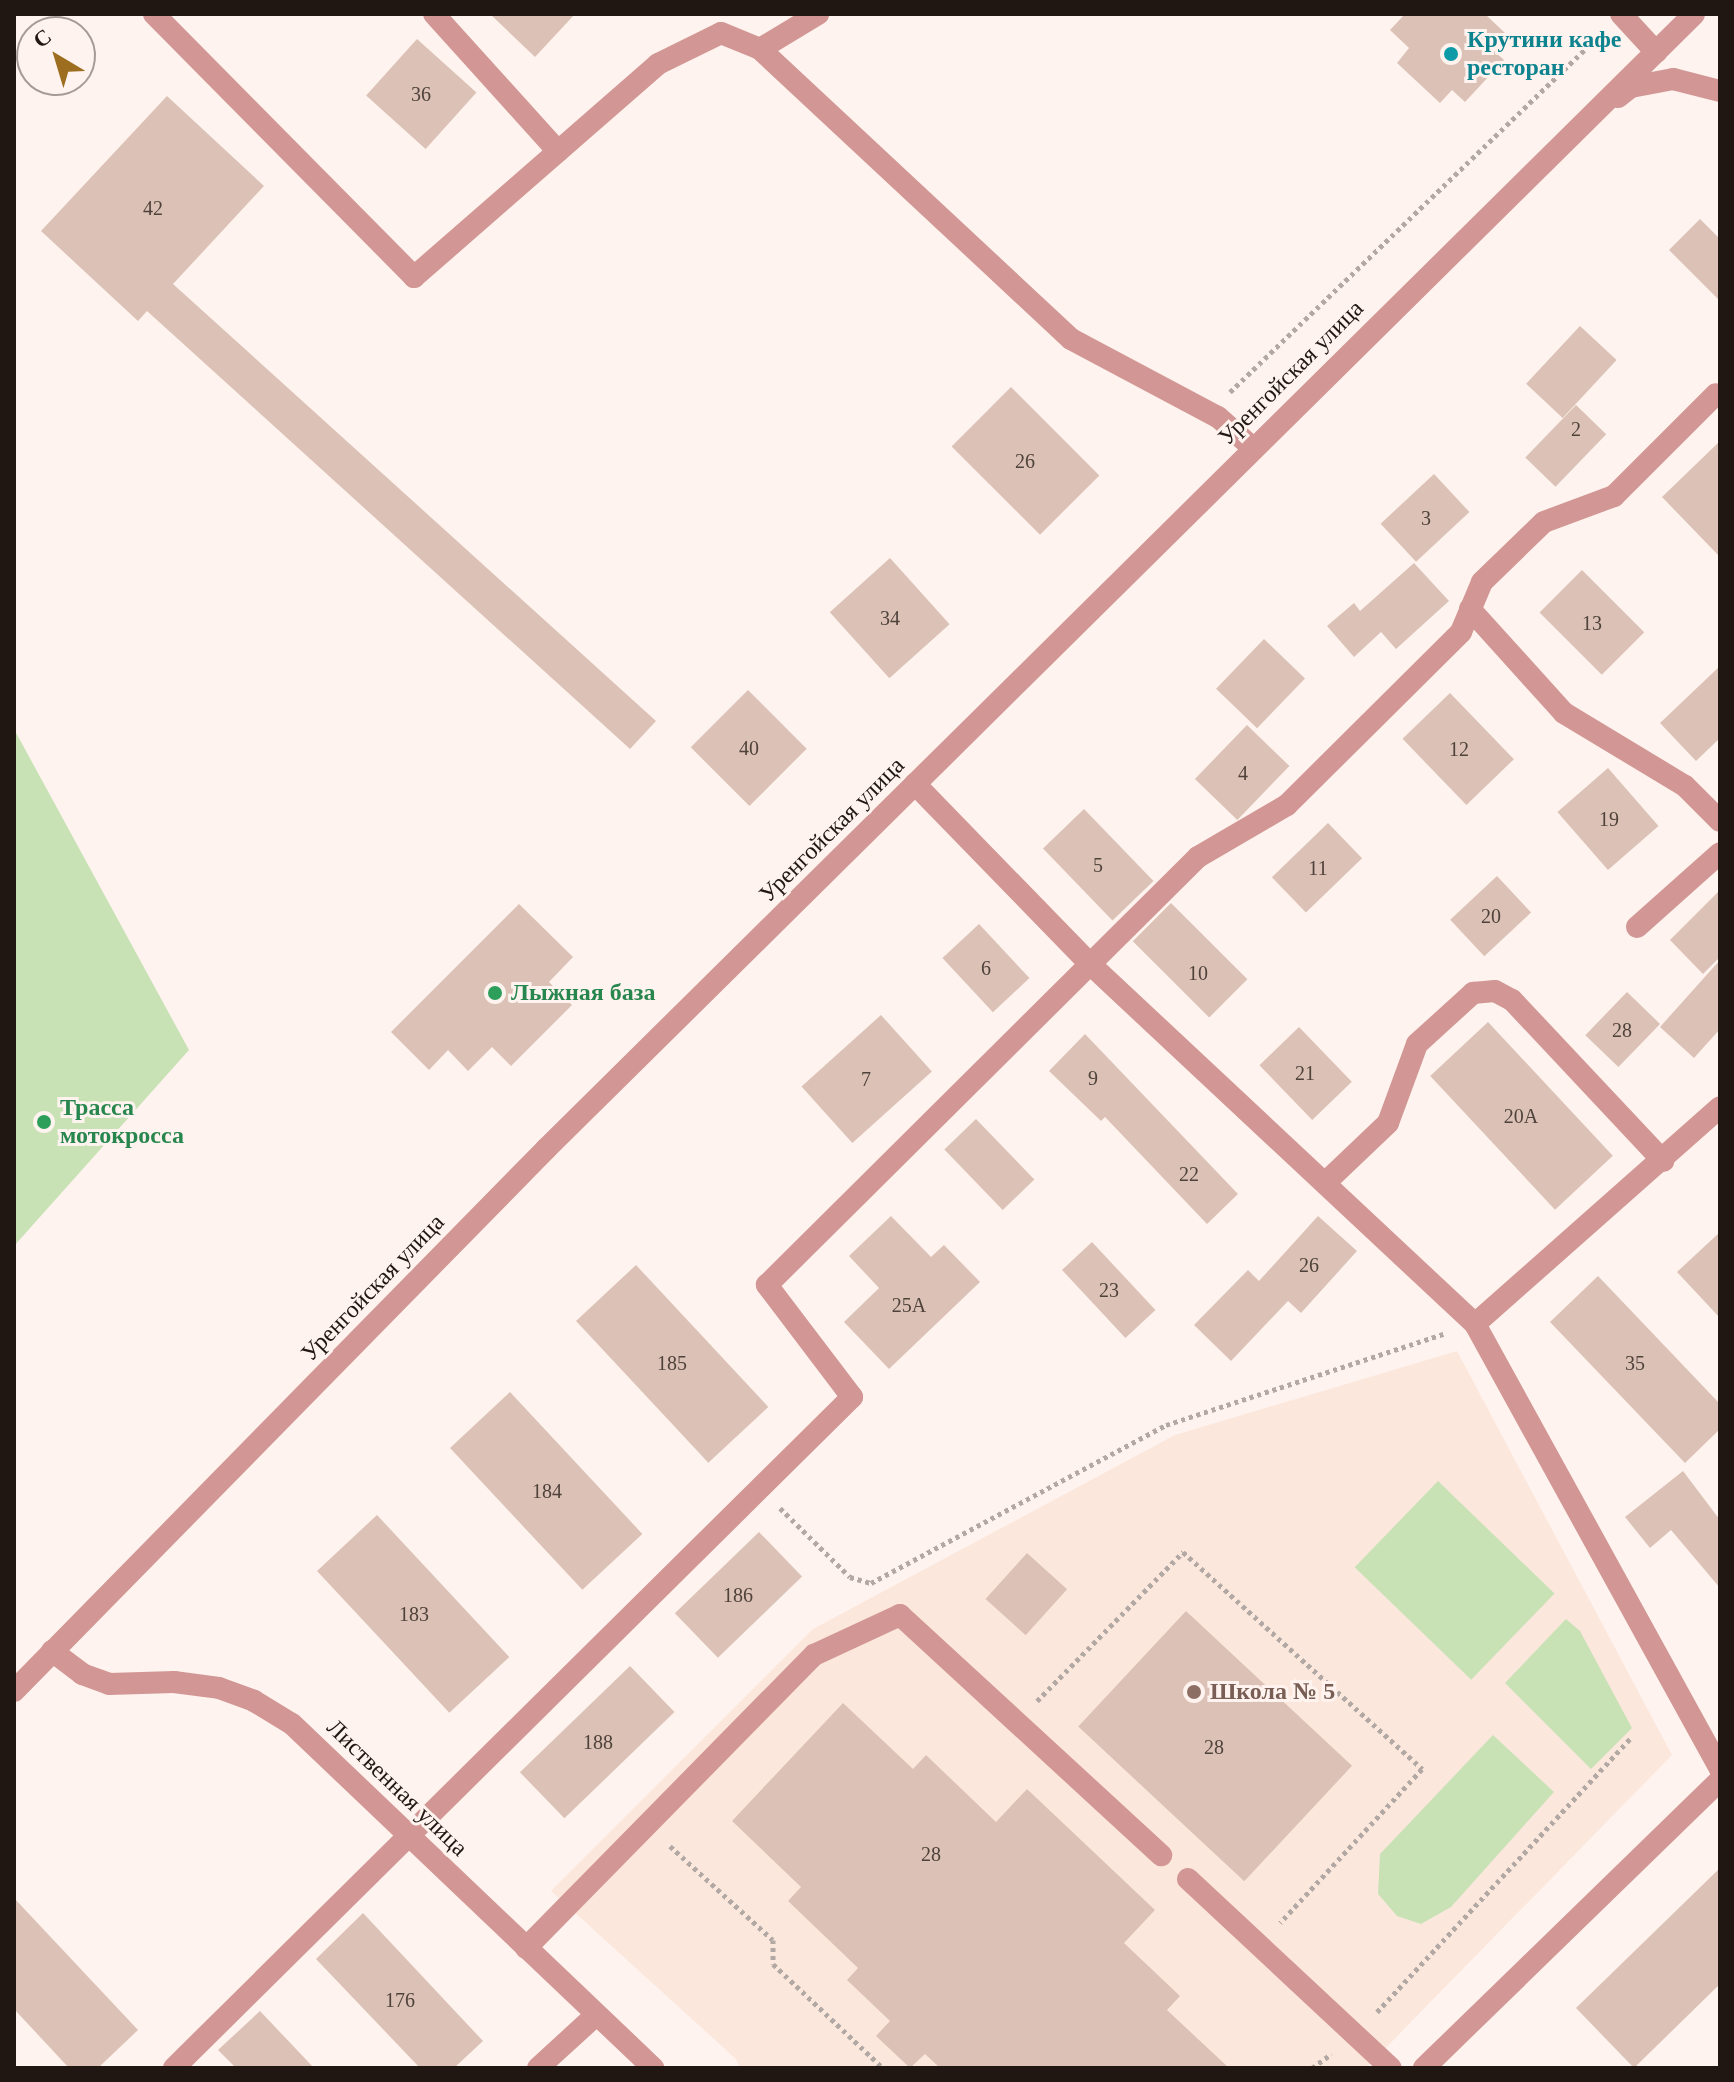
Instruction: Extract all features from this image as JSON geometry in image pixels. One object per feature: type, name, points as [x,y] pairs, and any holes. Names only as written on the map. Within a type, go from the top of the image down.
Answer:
[{"type":"street","points":[[154,14],[414,277],[658,64],[722,24],[760,49],[1071,339],[1209,412],[1253,448]]},
{"type":"street","points":[[434,14],[558,151]]},
{"type":"street","points":[[760,49],[818,14]]},
{"type":"street","points":[[1621,14],[1656,52]]},
{"type":"street","name":"Уренгойская улица","points":[[14,1691],[546,1149],[1694,14]]},
{"type":"street","points":[[1587,118],[1641,85],[1673,79],[1720,91]]},
{"type":"street","points":[[174,2068],[410,1838],[852,1397],[767,1285],[1198,857],[1287,805],[1461,632],[1482,582],[1544,522],[1614,496],[1716,394]]},
{"type":"street","points":[[1470,609],[1564,713],[1685,786],[1720,821]]},
{"type":"street","points":[[915,784],[1089,963],[1475,1324],[1720,1769]]},
{"type":"street","points":[[1637,927],[1720,853]]},
{"type":"street","points":[[1325,1183],[1388,1123],[1417,1044],[1473,993],[1495,991],[1512,1000],[1663,1161]]},
{"type":"street","points":[[1475,1324],[1663,1161],[1720,1107]]},
{"type":"street","points":[[526,1948],[814,1655],[900,1615],[1161,1855]]},
{"type":"street","name":"Лиственная улица","points":[[52,1651],[82,1674],[109,1684],[174,1682],[219,1688],[254,1701],[292,1724],[653,2068]]},
{"type":"street","points":[[1424,2068],[1720,1780]]},
{"type":"street","points":[[1188,1879],[1391,2068]]},
{"type":"street","points":[[538,2068],[596,2015]]},
{"type":"path","points":[[1209,412],[1621,14]]},
{"type":"path","points":[[760,1488],[850,1577],[871,1583],[1166,1425],[1475,1324]]},
{"type":"path","points":[[1018,1721],[1183,1552],[1422,1769],[1260,1944]]},
{"type":"path","points":[[1312,2068],[1356,2035],[1632,1737]]},
{"type":"path","points":[[647,1825],[773,1940],[773,1964],[883,2068]]},
{"type":"shaded area","name":"Школа № 5","points":[[1457,1351],[1672,1755],[1366,2068],[740,2068],[736,2059],[551,1891],[813,1629],[1175,1435]]},
{"type":"green space","points":[[14,729],[189,1050],[14,1246]]},
{"type":"green space","points":[[1438,1481],[1555,1594],[1471,1680],[1355,1567]]},
{"type":"green space","points":[[1566,1619],[1580,1631],[1632,1728],[1591,1769],[1505,1683]]},
{"type":"green space","points":[[1493,1735],[1554,1792],[1451,1907],[1421,1924],[1397,1916],[1378,1894],[1380,1854]]},
{"type":"building","points":[[490,14],[575,14],[535,57]]},
{"type":"building","name":"Крутини кафе ресторан","points":[[1405,14],[1485,14],[1505,33],[1491,48],[1504,60],[1465,102],[1452,90],[1440,103],[1397,63],[1409,48],[1390,30]]},
{"type":"building","points":[[417,39],[476,93],[426,149],[366,95]]},
{"type":"building","points":[[167,96],[264,186],[173,284],[656,721],[630,749],[147,311],[138,321],[41,231]]},
{"type":"building","points":[[1700,219],[1720,239],[1720,301],[1669,250]]},
{"type":"building","points":[[1580,326],[1617,360],[1563,418],[1526,384]]},
{"type":"building","points":[[1011,387],[1099,475],[1040,535],[952,446]]},
{"type":"building","points":[[1576,405],[1606,434],[1556,487],[1525,458]]},
{"type":"building","points":[[1720,441],[1720,557],[1662,497]]},
{"type":"building","points":[[1434,474],[1469,512],[1416,562],[1381,524]]},
{"type":"building","points":[[890,558],[950,624],[889,678],[830,612]]},
{"type":"building","points":[[1414,563],[1449,601],[1396,649],[1381,632],[1354,657],[1327,626],[1354,603],[1360,611]]},
{"type":"building","points":[[1582,570],[1644,632],[1602,675],[1540,612]]},
{"type":"building","points":[[1264,639],[1305,679],[1257,728],[1216,689]]},
{"type":"building","points":[[1720,666],[1720,738],[1696,761],[1660,723]]},
{"type":"building","points":[[748,690],[807,749],[749,806],[691,747]]},
{"type":"building","points":[[1450,693],[1514,759],[1466,805],[1403,739]]},
{"type":"building","points":[[1247,725],[1289,766],[1237,820],[1195,779]]},
{"type":"building","points":[[1608,768],[1659,826],[1608,870],[1557,812]]},
{"type":"building","points":[[1084,809],[1153,881],[1112,921],[1043,849]]},
{"type":"building","points":[[1328,823],[1362,858],[1306,912],[1272,877]]},
{"type":"building","points":[[1497,876],[1531,913],[1484,956],[1450,920]]},
{"type":"building","points":[[1720,890],[1720,957],[1703,974],[1670,940]]},
{"type":"building","points":[[1171,903],[1247,979],[1209,1018],[1133,941]]},
{"type":"building","name":"Лыжная база","points":[[519,904],[573,957],[549,982],[572,1005],[511,1066],[492,1047],[468,1071],[448,1050],[429,1070],[391,1032]]},
{"type":"building","points":[[979,924],[1029,978],[993,1012],[942,958]]},
{"type":"building","points":[[1720,960],[1720,1029],[1694,1058],[1660,1027]]},
{"type":"building","points":[[1627,992],[1660,1024],[1618,1067],[1585,1035]]},
{"type":"building","points":[[881,1015],[932,1071],[852,1143],[801,1087]]},
{"type":"building","points":[[1488,1022],[1613,1156],[1555,1210],[1430,1076]]},
{"type":"building","points":[[1299,1027],[1352,1082],[1312,1120],[1259,1065]]},
{"type":"building","points":[[1085,1034],[1238,1194],[1207,1224],[1105,1117],[1101,1121],[1049,1071]]},
{"type":"building","points":[[976,1119],[1034,1179],[1003,1210],[944,1150]]},
{"type":"building","points":[[891,1216],[931,1257],[944,1245],[980,1282],[889,1369],[844,1322],[879,1288],[849,1256]]},
{"type":"building","points":[[1318,1216],[1357,1251],[1301,1313],[1288,1301],[1231,1361],[1194,1325],[1248,1270],[1259,1281]]},
{"type":"building","points":[[1720,1232],[1720,1318],[1677,1272]]},
{"type":"building","points":[[1092,1242],[1155,1310],[1125,1338],[1062,1270]]},
{"type":"building","points":[[636,1265],[768,1407],[708,1463],[576,1321]]},
{"type":"building","points":[[1598,1276],[1720,1404],[1720,1429],[1685,1463],[1550,1322]]},
{"type":"building","points":[[510,1392],[642,1534],[582,1590],[450,1448]]},
{"type":"building","points":[[1683,1471],[1720,1520],[1720,1588],[1671,1530],[1650,1548],[1625,1517]]},
{"type":"building","points":[[377,1515],[509,1657],[449,1713],[317,1571]]},
{"type":"building","points":[[759,1532],[802,1577],[718,1658],[675,1613]]},
{"type":"building","points":[[1027,1553],[1067,1589],[1026,1635],[986,1599]]},
{"type":"building","points":[[1186,1611],[1352,1766],[1244,1881],[1078,1727]]},
{"type":"building","points":[[630,1666],[674,1712],[564,1818],[520,1772]]},
{"type":"building","points":[[843,1703],[913,1769],[926,1755],[996,1822],[1027,1789],[1155,1910],[1124,1943],[1180,1996],[1167,2010],[1229,2068],[940,2068],[925,2054],[910,2068],[876,2036],[890,2021],[847,1980],[858,1968],[788,1901],[801,1887],[732,1821]]},
{"type":"building","points":[[1720,1868],[1720,1984],[1634,2068],[1576,2008]]},
{"type":"building","points":[[14,1898],[138,2030],[98,2068],[69,2068],[14,2009]]},
{"type":"building","points":[[363,1913],[483,2041],[454,2068],[420,2068],[316,1959]]},
{"type":"building","points":[[260,2011],[314,2068],[236,2068],[218,2050]]},
{"type":"place","name":"Крутини кафе ресторан","points":[[1451,54]]},
{"type":"place","name":"Лыжная база","points":[[495,993]]},
{"type":"place","name":"Трасса мотокросса","points":[[44,1122]]},
{"type":"place","name":"Школа № 5","points":[[1194,1692]]}]
